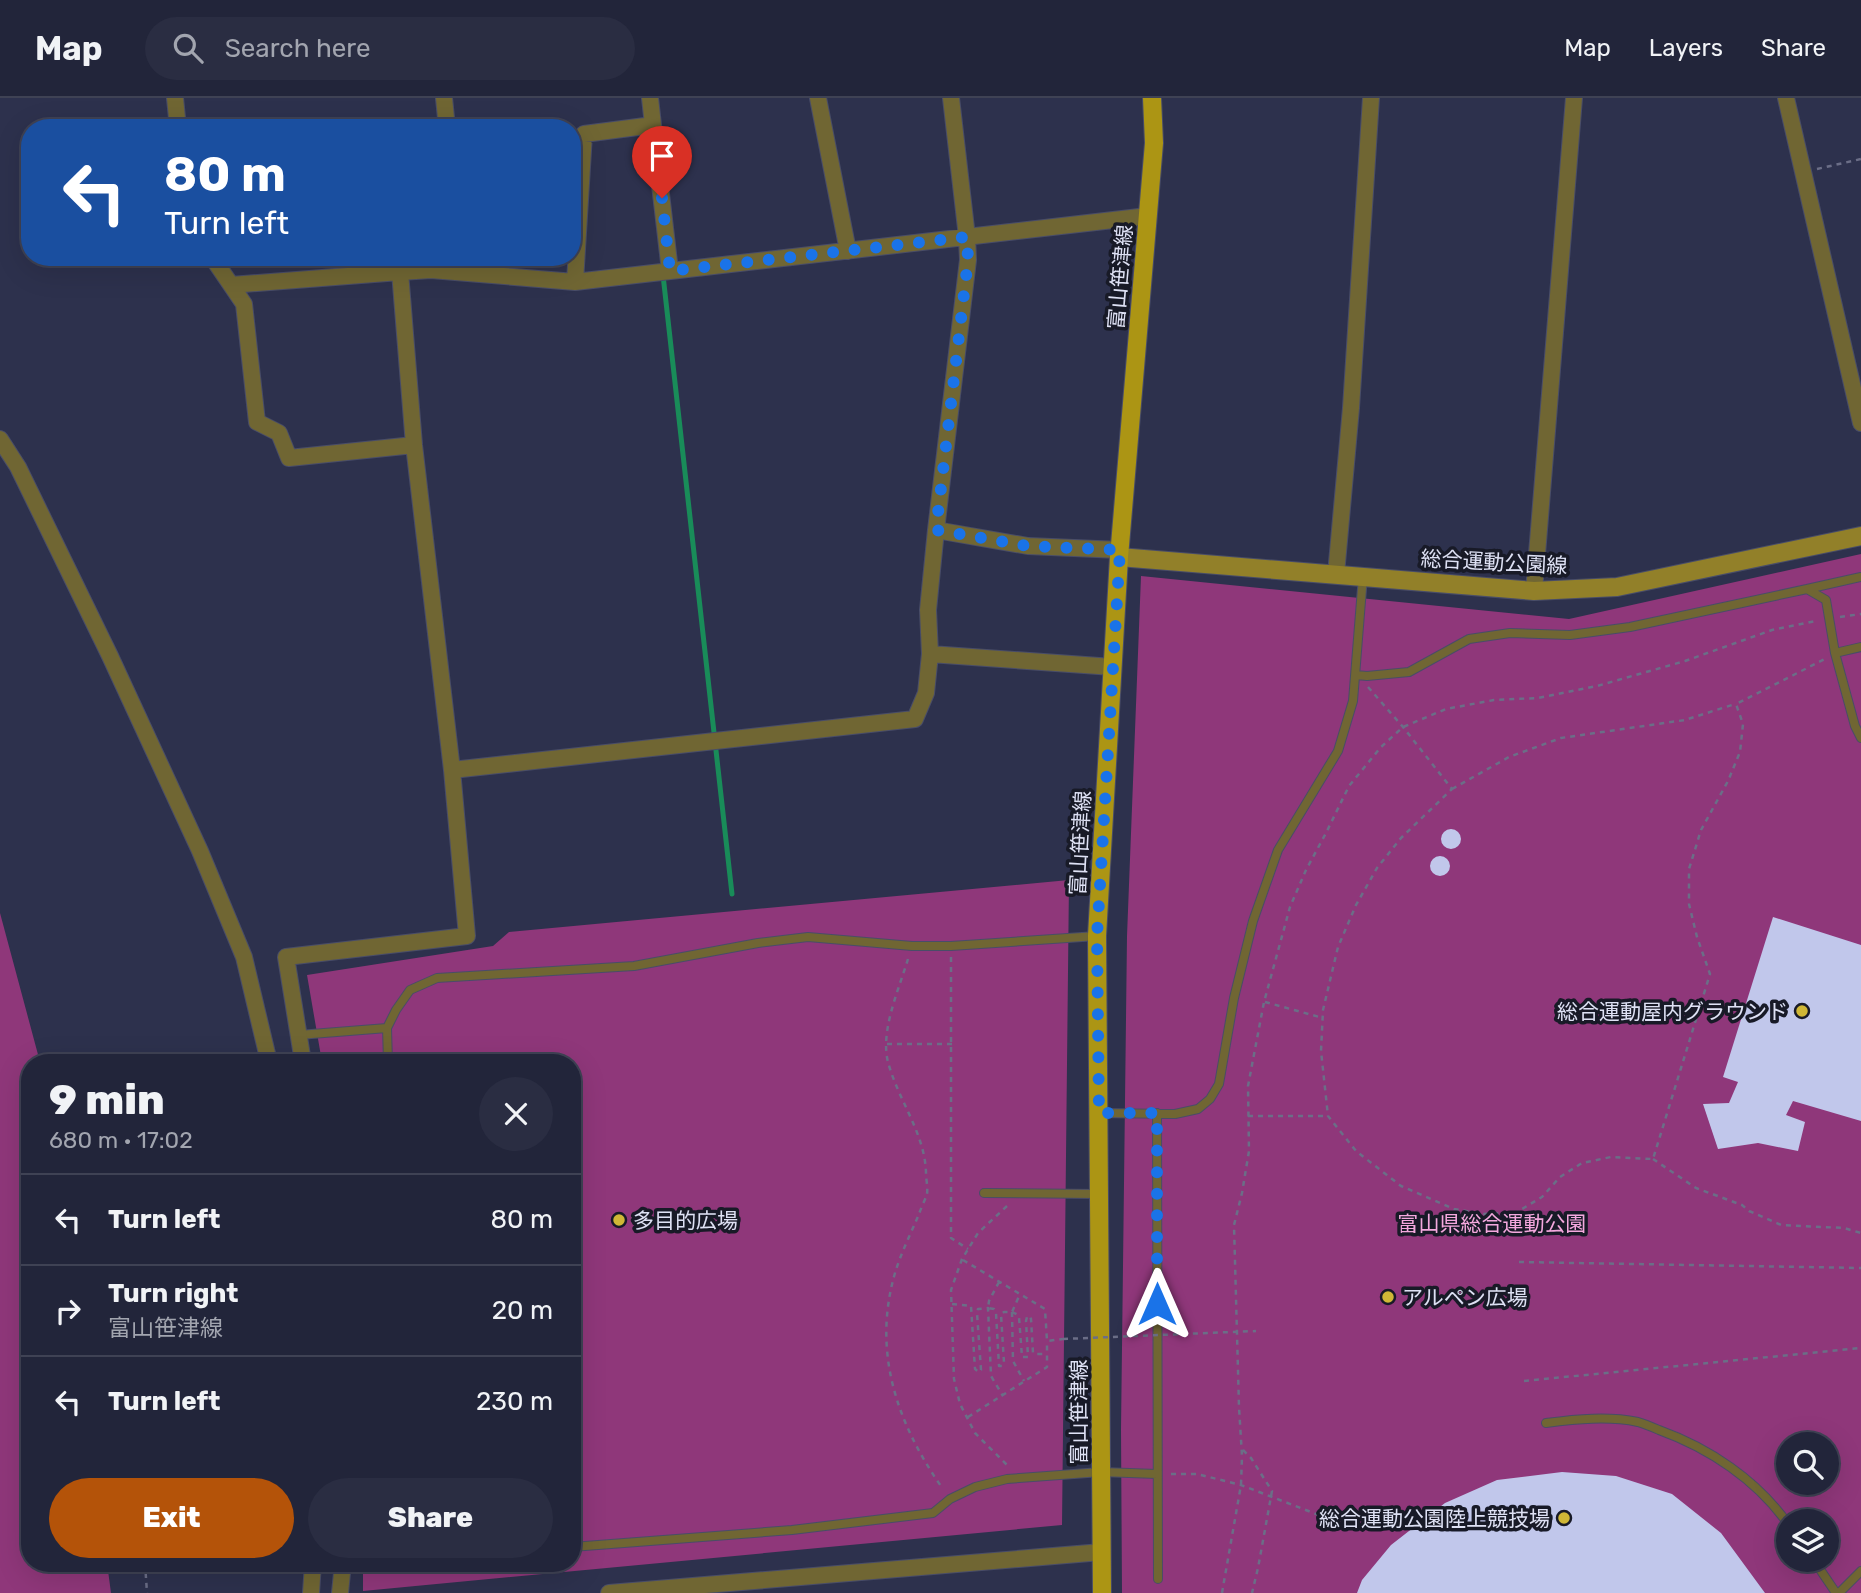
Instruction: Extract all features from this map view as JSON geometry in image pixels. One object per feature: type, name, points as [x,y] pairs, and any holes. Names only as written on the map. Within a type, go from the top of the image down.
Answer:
[{"type":"main road","name":"富山笹津線","points":[[1102,1593],[1097,936],[1120,554],[1154,143],[1152,98]]},
{"type":"main road","name":"総合運動公園線","points":[[1120,554],[1534,591],[1617,587],[1861,536]]},
{"type":"street","points":[[175,98],[177,119]]},
{"type":"street","points":[[444,98],[446,119]]},
{"type":"street","points":[[650,98],[648,125],[666,272]]},
{"type":"street","points":[[818,98],[848,251]]},
{"type":"street","points":[[452,770],[915,719],[926,694],[930,654],[928,610],[968,260],[951,98]]},
{"type":"street","points":[[1336,574],[1353,380],[1370,98]]},
{"type":"street","points":[[1534,591],[1574,98]]},
{"type":"street","points":[[1786,98],[1861,424]]},
{"type":"street","points":[[581,183],[584,134],[648,125]]},
{"type":"street","points":[[455,266],[575,282],[1148,216]]},
{"type":"street","points":[[218,266],[244,304],[257,422],[279,433],[289,457],[414,445]]},
{"type":"street","points":[[231,285],[400,272],[421,266]]},
{"type":"street","points":[[575,282],[576,266]]},
{"type":"street","points":[[302,1054],[286,957],[467,936],[452,770],[414,445],[400,272]]},
{"type":"street","points":[[0,439],[24,479],[110,656],[200,851],[244,957],[267,1054]]},
{"type":"street","points":[[936,530],[1028,546],[1120,554]]},
{"type":"street","points":[[930,654],[1113,667]]},
{"type":"street","points":[[609,1593],[1102,1552]]},
{"type":"street","points":[[311,1593],[312,1572]]},
{"type":"street","points":[[340,1593],[342,1572]]},
{"type":"lane","points":[[1099,1113],[1175,1114],[1199,1109],[1210,1099],[1219,1084],[1234,998],[1253,921],[1278,850],[1338,751],[1353,701],[1363,576]]},
{"type":"lane","points":[[1356,676],[1409,672],[1469,639],[1510,632],[1570,635],[1630,627],[1861,577]]},
{"type":"lane","points":[[1807,589],[1826,600],[1835,653],[1855,726],[1861,738]]},
{"type":"lane","points":[[1835,653],[1861,647]]},
{"type":"lane","points":[[388,1054],[387,1028],[396,1010],[410,990],[437,978],[634,966],[758,943],[808,937],[912,946],[951,946],[1097,936]]},
{"type":"lane","points":[[298,1035],[387,1028]]},
{"type":"lane","points":[[1157,1113],[1158,1579]]},
{"type":"lane","points":[[984,1194],[1100,1194]]},
{"type":"lane","points":[[1546,1423],[1591,1418],[1639,1422],[1679,1437],[1713,1455],[1749,1481],[1776,1511]]},
{"type":"lane","points":[[581,1546],[792,1530],[933,1513],[950,1499],[975,1487],[1007,1479],[1101,1472],[1157,1474]]},
{"type":"lane","points":[[1823,1572],[1838,1593],[1861,1571]]},
{"type":"path","points":[[1803,172],[1861,159]]},
{"type":"path","points":[[1222,1593],[1241,1485],[1234,1225],[1249,1151],[1248,1086],[1264,1002],[1290,907],[1349,786],[1381,747],[1403,727],[1446,709],[1494,700],[1538,698],[1636,676],[1772,630],[1861,614]]},
{"type":"path","points":[[1835,653],[1736,704],[1685,720],[1561,738],[1509,757],[1452,789],[1401,838],[1377,869],[1356,905],[1338,947],[1327,990],[1321,1051],[1328,1116],[1356,1151],[1401,1186],[1454,1209],[1484,1214],[1517,1212],[1542,1197],[1560,1177],[1582,1163],[1611,1157],[1653,1159],[1696,1188],[1742,1205],[1749,1212],[1781,1226],[1834,1227],[1861,1233]]},
{"type":"path","points":[[1368,687],[1452,789]]},
{"type":"path","points":[[1653,1159],[1710,974],[1689,904],[1689,869],[1701,830],[1728,781],[1740,752],[1743,724],[1736,704]]},
{"type":"path","points":[[912,946],[886,1035],[888,1061],[920,1141],[926,1165],[927,1194],[895,1273],[888,1306],[886,1345],[892,1386],[902,1418],[923,1461],[950,1499]]},
{"type":"path","points":[[951,946],[951,1238],[968,1249]]},
{"type":"path","points":[[1264,1002],[1323,1018]]},
{"type":"path","points":[[887,1045],[957,1044]]},
{"type":"path","points":[[1248,1116],[1328,1116]]},
{"type":"path","points":[[1019,1194],[978,1233],[962,1259],[951,1290],[954,1379],[960,1404],[975,1433],[1021,1478]]},
{"type":"path","points":[[962,1259],[1045,1309],[1047,1354],[1047,1367],[967,1418]]},
{"type":"path","points":[[1519,1262],[1861,1268]]},
{"type":"path","points":[[999,1282],[988,1308],[991,1376],[1003,1396]]},
{"type":"path","points":[[1020,1294],[1012,1312],[1013,1361],[1024,1381]]},
{"type":"path","points":[[952,1304],[971,1306],[975,1369],[979,1372],[978,1310],[988,1308],[994,1309],[996,1313],[999,1366],[1004,1363],[1001,1314],[1004,1312],[1018,1314],[1022,1357],[1028,1357],[1026,1321],[1030,1316],[1033,1353],[1047,1354]]},
{"type":"path","points":[[1046,1341],[1256,1331]]},
{"type":"path","points":[[1524,1381],[1861,1348]]},
{"type":"path","points":[[1242,1449],[1272,1490],[1252,1593]]},
{"type":"path","points":[[1157,1474],[1197,1474],[1241,1485],[1342,1524]]},
{"type":"path","points":[[146,1572],[147,1593]]},
{"type":"green space","name":"富山県総合運動公園","points":[[1861,554],[1861,1593],[1122,1593],[1121,1430],[1127,936],[1141,576],[1569,619]]},
{"type":"green space","points":[[1069,880],[1062,1525],[581,1570],[581,1054],[321,1054],[307,975],[493,946],[509,932]]},
{"type":"green space","points":[[0,913],[38,1054],[21,1054],[21,1572],[108,1572],[111,1593],[0,1593]]},
{"type":"green space","points":[[363,1572],[564,1572],[363,1591]]},
{"type":"building","points":[[1451,829],[1458,832],[1461,839],[1458,846],[1451,849],[1444,846],[1441,839],[1444,832]]},
{"type":"building","points":[[1440,856],[1447,859],[1450,866],[1447,873],[1440,876],[1433,873],[1430,866],[1433,859]]},
{"type":"building","name":"総合運動屋内グラウンド","points":[[1773,917],[1861,945],[1861,1121],[1793,1101],[1786,1115],[1805,1122],[1798,1151],[1758,1143],[1718,1149],[1703,1104],[1729,1103],[1738,1082],[1723,1077]]},
{"type":"building","name":"総合運動公園陸上競技場","points":[[1562,1472],[1616,1476],[1672,1494],[1721,1533],[1765,1593],[1357,1593],[1362,1580],[1391,1545],[1445,1503],[1497,1480]]},
{"type":"waterway","points":[[663,275],[732,894]]},
{"type":"place","name":"総合運動屋内グラウンド","points":[[1802,1011]]},
{"type":"place","name":"多目的広場","points":[[619,1220]]},
{"type":"place","name":"アルペン広場","points":[[1388,1297]]},
{"type":"place","name":"総合運動公園陸上競技場","points":[[1564,1518]]},
{"type":"route","points":[[662,198],[670,271],[967,237],[968,260],[936,530],[1028,546],[1120,550],[1097,936],[1099,1113],[1157,1113],[1157,1304]]}]
